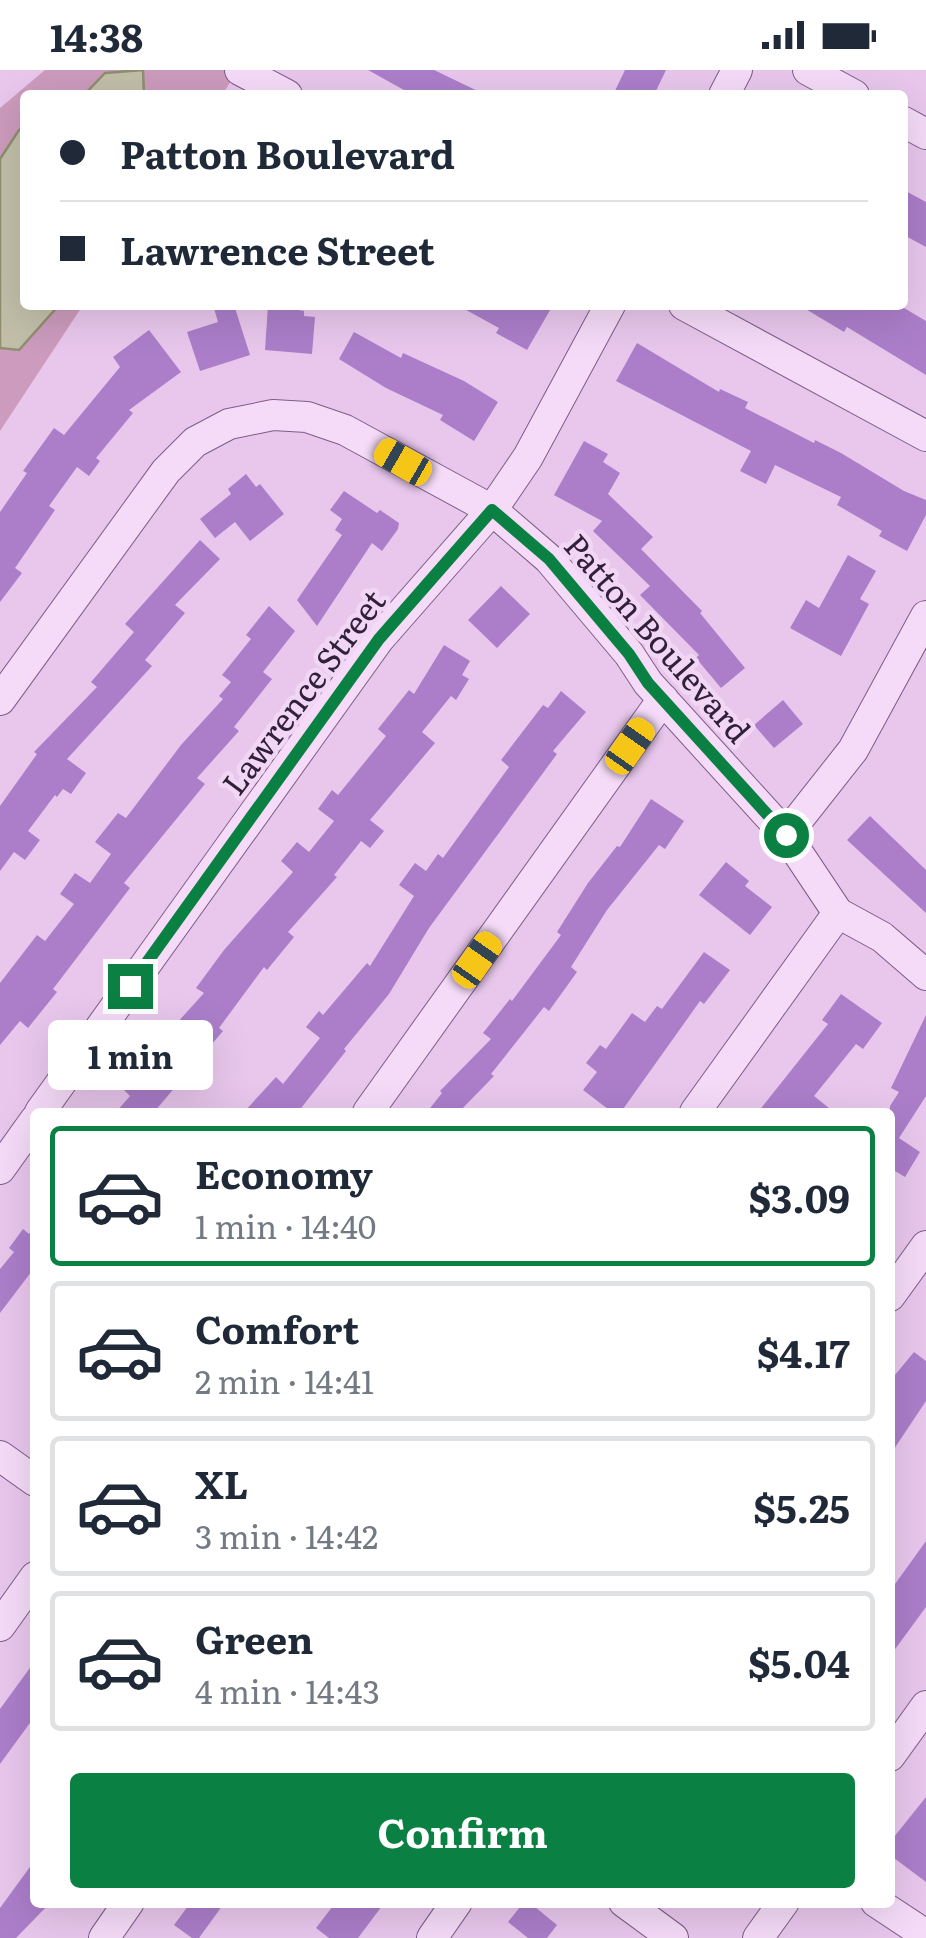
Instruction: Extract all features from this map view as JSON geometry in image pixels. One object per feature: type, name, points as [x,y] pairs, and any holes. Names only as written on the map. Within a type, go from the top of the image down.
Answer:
[{"type":"street","points":[[240,70],[278,90]]},
{"type":"street","points":[[808,70],[845,90]]},
{"type":"street","name":"Lawrence Street","points":[[43,1108],[379,639],[492,510],[528,457],[607,310]]},
{"type":"street","points":[[693,310],[926,436]]},
{"type":"street","name":"Patton Boulevard","points":[[0,700],[10,664],[166,470],[195,442],[229,424],[274,415],[307,418],[345,430],[492,510],[549,559],[663,699],[786,835],[838,912],[882,937],[926,975]]},
{"type":"street","points":[[786,835],[853,750],[926,616]]},
{"type":"street","points":[[371,1108],[663,699]]},
{"type":"street","points":[[698,1108],[838,912]]},
{"type":"street","points":[[0,1169],[30,1127]]},
{"type":"street","points":[[907,1286],[926,1246]]},
{"type":"street","points":[[0,1456],[30,1477]]},
{"type":"street","points":[[0,1626],[30,1584]]},
{"type":"street","points":[[895,1749],[926,1706]]},
{"type":"street","points":[[104,1938],[125,1908]]},
{"type":"street","points":[[432,1938],[453,1908]]},
{"type":"street","points":[[632,1908],[673,1938]]},
{"type":"street","points":[[758,1938],[780,1908]]},
{"type":"street","points":[[885,1908],[926,1935]]},
{"type":"shaded area","points":[[45,70],[137,70],[105,73],[89,90],[21,90]]},
{"type":"shaded area","points":[[143,70],[238,70],[225,90],[144,90]]},
{"type":"shaded area","points":[[143,70],[144,90],[89,90],[105,73]]},
{"type":"shaded area","points":[[20,91],[20,130],[0,159],[0,108]]},
{"type":"shaded area","points":[[19,130],[20,310],[55,310],[19,350],[0,348],[0,159]]},
{"type":"shaded area","points":[[55,310],[80,310],[0,431],[0,348],[19,350]]},
{"type":"building","points":[[368,70],[434,70],[476,90],[404,90]]},
{"type":"building","points":[[625,70],[666,70],[656,90],[615,90]]},
{"type":"building","points":[[908,192],[926,202],[926,247],[908,237]]},
{"type":"building","points":[[214,310],[236,310],[250,355],[200,371],[187,332],[218,322]]},
{"type":"building","points":[[268,310],[298,310],[304,311],[304,316],[315,317],[312,354],[265,350]]},
{"type":"building","points":[[466,310],[550,310],[527,350],[496,333],[499,328]]},
{"type":"building","points":[[807,310],[907,310],[926,321],[926,375],[847,327],[844,332]]},
{"type":"building","points":[[149,330],[181,372],[129,410],[133,413],[96,458],[100,461],[89,476],[77,467],[49,506],[55,510],[15,568],[22,573],[0,602],[0,512],[54,428],[64,435],[120,367],[113,357]]},
{"type":"building","points":[[354,332],[401,358],[403,353],[464,381],[498,402],[474,441],[440,420],[443,415],[386,388],[339,359]]},
{"type":"building","points":[[637,343],[719,392],[720,389],[748,402],[745,408],[841,453],[926,500],[926,515],[907,551],[837,505],[841,497],[775,465],[766,484],[740,471],[751,451],[616,381]]},
{"type":"building","points":[[584,441],[608,454],[603,462],[620,473],[608,494],[653,537],[641,549],[702,611],[745,668],[721,688],[696,658],[699,655],[640,595],[650,586],[593,531],[602,521],[554,495]]},
{"type":"building","points":[[246,474],[256,487],[260,484],[284,514],[250,541],[235,522],[215,538],[200,519],[231,494],[228,489]]},
{"type":"building","points":[[344,491],[399,523],[398,529],[382,551],[372,543],[317,626],[297,600],[342,535],[335,530],[342,519],[330,510]]},
{"type":"building","points":[[200,540],[220,559],[175,605],[185,613],[145,660],[152,666],[67,759],[86,773],[71,794],[63,789],[55,795],[28,831],[40,840],[25,860],[14,852],[0,871],[0,806],[37,754],[34,752],[97,687],[91,682],[134,632],[125,624]]},
{"type":"building","points":[[848,555],[876,571],[860,599],[869,604],[841,656],[790,628],[806,600],[819,608]]},
{"type":"building","points":[[501,586],[530,614],[497,648],[468,620]]},
{"type":"building","points":[[269,606],[295,631],[263,672],[272,679],[234,727],[239,731],[197,778],[205,784],[124,883],[130,888],[53,989],[57,992],[28,1028],[20,1021],[0,1045],[0,983],[37,935],[45,941],[74,904],[60,894],[75,873],[90,883],[111,854],[95,842],[118,813],[126,818],[181,745],[223,699],[219,696],[231,682],[222,675],[251,639],[246,635]]},
{"type":"building","points":[[444,645],[470,661],[462,675],[469,679],[456,700],[451,696],[422,732],[435,743],[370,820],[384,831],[370,848],[361,841],[334,875],[337,877],[288,932],[294,937],[267,970],[264,967],[219,1028],[223,1031],[157,1108],[120,1108],[130,1096],[120,1086],[204,993],[196,988],[293,872],[281,861],[297,842],[309,852],[334,821],[318,809],[332,790],[338,795],[386,736],[378,729],[409,690],[414,694]]},
{"type":"building","points":[[561,691],[586,712],[553,751],[557,754],[429,928],[389,994],[301,1108],[248,1108],[276,1077],[283,1084],[320,1038],[306,1027],[319,1011],[323,1015],[367,963],[370,966],[414,896],[399,885],[415,863],[426,871],[438,854],[443,858],[509,767],[501,760],[543,705],[548,708]]},
{"type":"building","points":[[783,700],[803,724],[774,748],[754,725]]},
{"type":"building","points":[[651,799],[684,821],[665,849],[659,845],[607,910],[571,967],[577,972],[549,1011],[544,1007],[491,1074],[494,1076],[463,1108],[430,1108],[440,1091],[491,1039],[483,1033],[561,935],[557,932],[588,883],[620,847]]},
{"type":"building","points":[[870,816],[926,870],[926,913],[847,840]]},
{"type":"building","points":[[726,862],[749,881],[745,886],[772,907],[750,935],[699,895]]},
{"type":"building","points":[[704,952],[730,970],[704,1004],[700,1001],[624,1108],[607,1108],[583,1090],[597,1072],[586,1063],[600,1045],[606,1049],[632,1013],[645,1022],[657,1006],[662,1009]]},
{"type":"building","points":[[841,994],[882,1023],[863,1049],[856,1044],[814,1096],[829,1108],[761,1108],[828,1024],[822,1020]]},
{"type":"building","points":[[926,1015],[926,1096],[899,1138],[920,1152],[905,1177],[895,1171],[895,1108],[890,1106],[899,1092],[891,1088]]},
{"type":"building","points":[[23,1229],[29,1234],[30,1274],[0,1313],[0,1269],[14,1252],[9,1248]]},
{"type":"building","points":[[914,1352],[926,1361],[926,1401],[895,1448],[895,1375]]},
{"type":"building","points":[[926,1541],[926,1607],[895,1649],[895,1584]]},
{"type":"building","points":[[30,1668],[30,1723],[0,1764],[0,1709]]},
{"type":"building","points":[[926,1797],[926,1882],[895,1859],[895,1836]]},
{"type":"building","points":[[30,1867],[30,1908],[45,1908],[16,1938],[0,1938],[0,1908]]},
{"type":"building","points":[[187,1908],[221,1908],[199,1938],[192,1938],[174,1925]]},
{"type":"building","points":[[331,1908],[380,1908],[358,1938],[329,1938],[316,1928]]},
{"type":"building","points":[[519,1908],[536,1908],[557,1925],[547,1938],[528,1938],[508,1922]]},
{"type":"route","points":[[130,986],[379,639],[492,510],[549,559],[629,654],[648,683],[786,835]]}]
